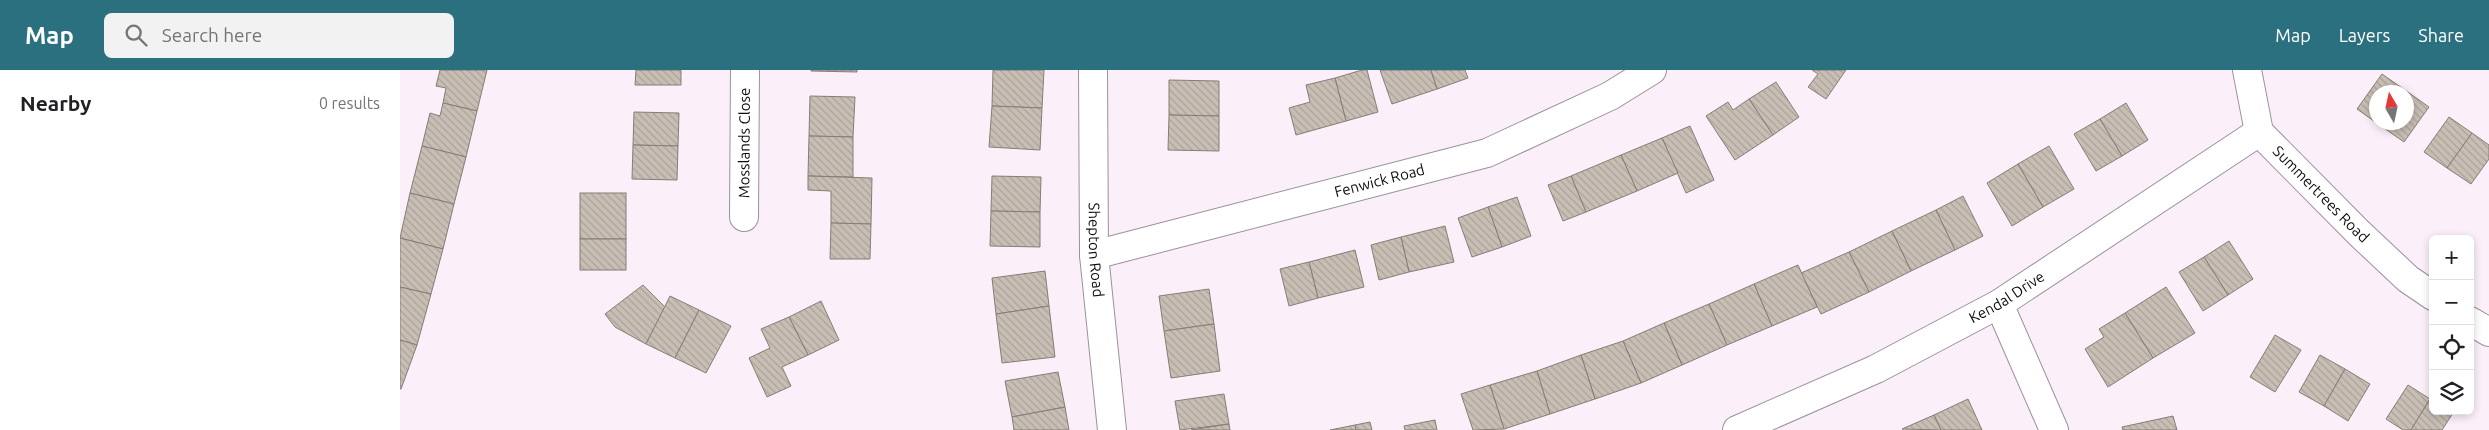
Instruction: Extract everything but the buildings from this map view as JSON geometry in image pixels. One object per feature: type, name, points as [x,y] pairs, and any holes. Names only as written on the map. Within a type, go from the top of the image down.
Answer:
[{"type":"street","name":"Mosslands Close","points":[[744,217],[745,70]]},
{"type":"street","name":"Shepton Road","points":[[1093,70],[1094,255],[1112,430]]},
{"type":"street","name":"Fenwick Road","points":[[1094,255],[1487,152],[1610,96],[1652,70]]},
{"type":"street","points":[[2247,70],[2259,132]]},
{"type":"street","name":"Summertrees Road","points":[[2259,132],[2366,240],[2408,279],[2429,293]]},
{"type":"street","name":"Kendal Drive","points":[[1737,430],[1876,369],[1999,304],[2259,132]]},
{"type":"street","points":[[1999,304],[2054,430]]},
{"type":"street","points":[[2474,323],[2489,332]]}]
